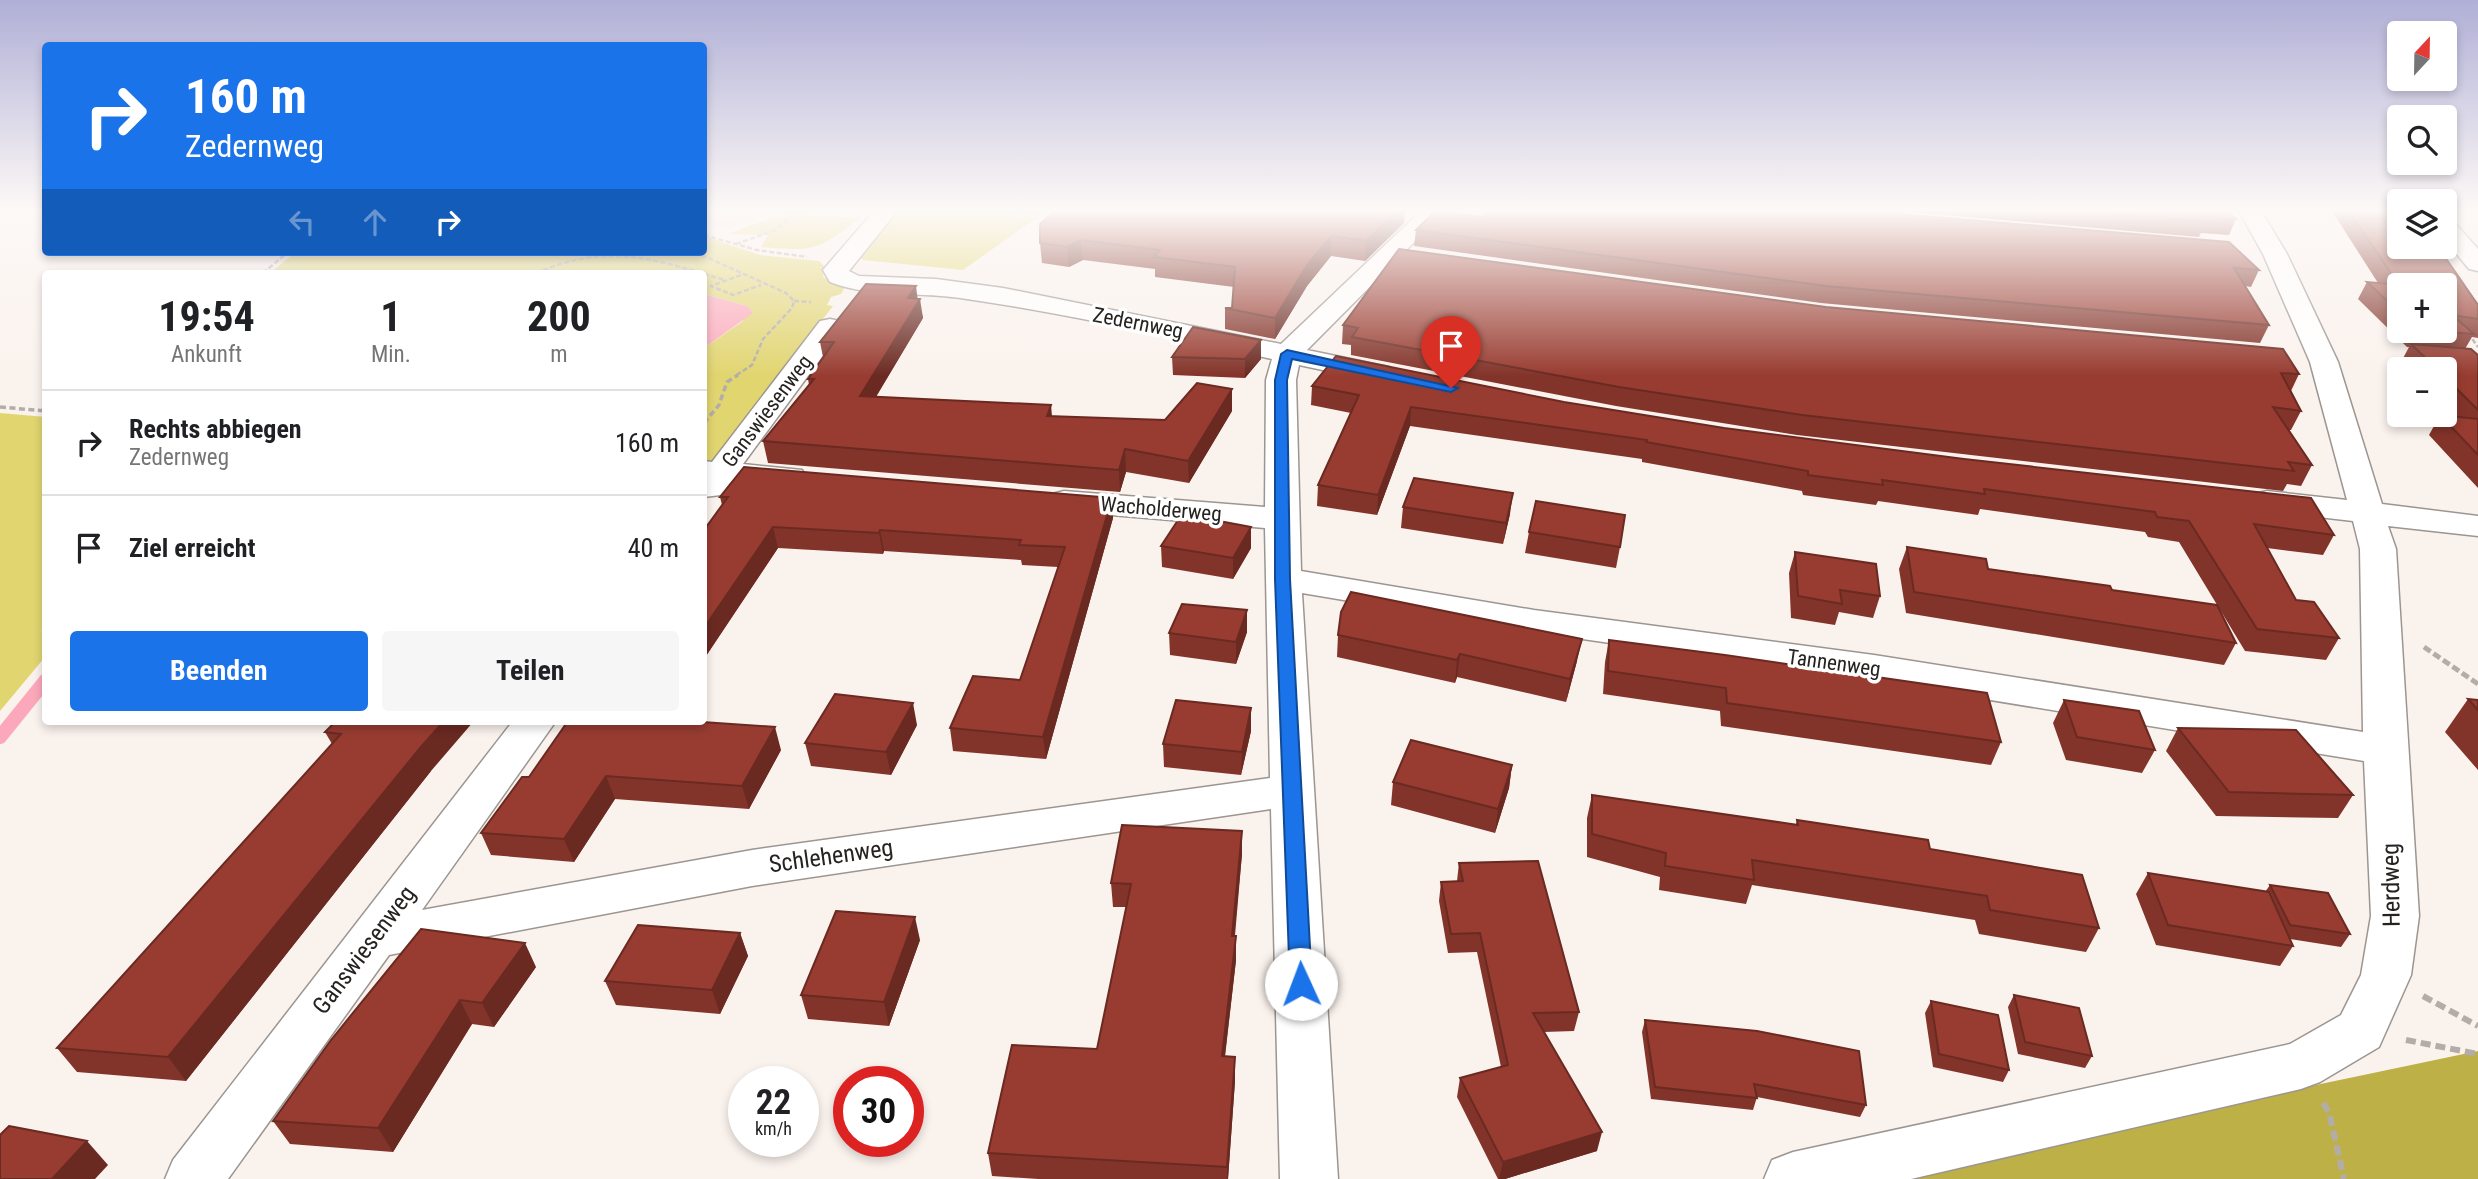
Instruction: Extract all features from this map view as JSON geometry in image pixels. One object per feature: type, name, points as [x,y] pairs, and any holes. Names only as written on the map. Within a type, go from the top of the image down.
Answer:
[{"type":"street","name":"Zedernweg","points":[[839,266],[836,270],[839,277],[848,281],[947,287],[1413,380]]},
{"type":"street","points":[[1309,1179],[1283,579],[1281,380],[1287,354],[1377,266]]},
{"type":"street","name":"Herdweg","points":[[2280,266],[2324,362],[2378,549],[2385,750],[2395,916],[2386,975],[2360,1031]]},
{"type":"street","name":"Ganswiesenweg","points":[[709,479],[830,327]]},
{"type":"street","points":[[2292,356],[2324,362]]},
{"type":"street","points":[[709,479],[828,480]]},
{"type":"street","name":"Wacholderweg","points":[[1035,498],[1283,519]]},
{"type":"street","points":[[2234,498],[2478,526]]},
{"type":"street","name":"Tannenweg","points":[[1283,579],[1534,621],[1888,670],[2385,750]]},
{"type":"street","name":"Ganswiesenweg","points":[[194,1179],[532,725]]},
{"type":"street","name":"Schlehenweg","points":[[373,938],[752,868],[1292,790]]},
{"type":"street","points":[[1793,1179],[2301,1065],[2360,1031]]},
{"type":"path","points":[[723,266],[786,293],[794,301],[807,302]]},
{"type":"path","points":[[707,275],[725,280]]},
{"type":"path","points":[[741,275],[711,286],[733,295],[762,284]]},
{"type":"path","points":[[707,419],[719,405],[727,382],[752,365],[762,339],[792,308],[794,301]]},
{"type":"path","points":[[2462,324],[2478,347]]},
{"type":"path","points":[[0,407],[42,411]]},
{"type":"path","points":[[2382,619],[2478,684]]},
{"type":"path","points":[[2386,975],[2478,1026]]},
{"type":"path","points":[[2360,1031],[2478,1054]]},
{"type":"path","points":[[2301,1065],[2329,1112],[2344,1179]]},
{"type":"shaded area","points":[[279,266],[824,266],[823,277],[845,287],[841,294],[831,297],[827,305],[833,306],[711,462],[707,461],[707,346],[743,321],[747,306],[707,295],[707,270],[274,270]]},
{"type":"shaded area","points":[[923,266],[969,266],[963,270]]},
{"type":"shaded area","points":[[707,295],[747,306],[753,313],[707,346]]},
{"type":"shaded area","points":[[0,413],[42,417],[42,661],[0,711]]},
{"type":"shaded area","points":[[2478,1051],[2478,1179],[1867,1179]]},
{"type":"building","points":[[1227,266],[1306,266],[1275,318],[1225,308],[1232,308],[1235,267]]},
{"type":"building","points":[[1386,266],[1524,266],[1826,307],[2283,349],[2299,374],[2281,373],[2301,411],[2273,407],[2312,465],[2288,462],[2294,471],[1802,415],[1619,387],[1352,337],[1358,328],[1343,325]]},
{"type":"building","points":[[1680,266],[2255,266],[2259,270],[2234,268],[2269,325],[1826,286]]},
{"type":"building","points":[[2386,266],[2451,266],[2456,273],[2391,273]]},
{"type":"building","points":[[2457,275],[2478,305],[2478,319],[2457,316]]},
{"type":"building","points":[[2367,282],[2387,284],[2387,301]]},
{"type":"building","points":[[866,284],[916,286],[908,298],[920,299],[860,396],[1051,405],[1047,416],[1165,420],[1197,383],[1232,389],[1188,461],[1125,449],[1119,470],[763,441],[814,379],[808,379],[834,342],[820,342]]},
{"type":"building","points":[[2457,319],[2474,334],[2457,333]]},
{"type":"building","points":[[1193,327],[1261,340],[1245,359],[1172,357]]},
{"type":"building","points":[[2411,344],[2471,349],[2478,355],[2478,410],[2457,389],[2457,357],[2425,357]]},
{"type":"building","points":[[1336,356],[1564,402],[1724,428],[1964,459],[2311,498],[2334,535],[2254,524],[2296,600],[2314,602],[2339,638],[2257,629],[2189,521],[2157,517],[2155,512],[1984,489],[1985,494],[1882,480],[1883,485],[1808,475],[1808,471],[1646,442],[1647,440],[1411,407],[1378,495],[1318,485],[1359,395],[1312,386]]},
{"type":"building","points":[[2457,417],[2478,419],[2478,455],[2451,427],[2457,427]]},
{"type":"building","points":[[744,467],[1112,498],[1043,737],[950,728],[973,676],[1020,680],[1065,547],[1019,545],[1021,540],[880,530],[879,533],[773,527],[707,624],[707,526],[728,497],[720,497]]},
{"type":"building","points":[[1414,478],[1513,493],[1506,523],[1403,507]]},
{"type":"building","points":[[1536,501],[1625,515],[1620,547],[1529,532]]},
{"type":"building","points":[[1182,514],[1251,527],[1233,558],[1161,546]]},
{"type":"building","points":[[1907,547],[1986,559],[1988,569],[2110,586],[2112,590],[2217,605],[2236,643],[1914,592]]},
{"type":"building","points":[[1795,552],[1876,564],[1880,596],[1840,590],[1842,604],[1798,596]]},
{"type":"building","points":[[1351,592],[1582,639],[1570,679],[1460,654],[1457,660],[1338,635],[1341,612]]},
{"type":"building","points":[[1182,604],[1247,610],[1236,642],[1169,633]]},
{"type":"building","points":[[1609,640],[1987,693],[2001,742],[1727,703],[1726,688],[1608,671]]},
{"type":"building","points":[[835,694],[913,703],[886,752],[805,743]]},
{"type":"building","points":[[2468,699],[2478,700],[2478,710]]},
{"type":"building","points":[[1176,700],[1251,708],[1242,752],[1163,744]]},
{"type":"building","points":[[2064,700],[2139,711],[2155,750],[2077,737]]},
{"type":"building","points":[[707,722],[775,727],[742,786],[606,776],[564,839],[481,833],[522,777],[529,777],[565,725],[707,725]]},
{"type":"building","points":[[332,725],[440,725],[168,1057],[57,1048],[341,734],[325,732]]},
{"type":"building","points":[[2178,728],[2296,730],[2353,795],[2229,792]]},
{"type":"building","points":[[1411,740],[1512,765],[1498,809],[1393,782]]},
{"type":"building","points":[[1592,795],[1798,825],[1797,820],[1928,840],[1930,849],[2082,875],[2099,928],[1990,910],[1987,896],[1752,860],[1754,880],[1665,866],[1666,853],[1592,834]]},
{"type":"building","points":[[1122,825],[1242,831],[1232,936],[1236,936],[1222,1056],[1235,1057],[1227,1167],[988,1153],[1012,1045],[1097,1049],[1131,884],[1111,883]]},
{"type":"building","points":[[1538,861],[1579,1012],[1533,1013],[1602,1132],[1503,1162],[1460,1078],[1508,1065],[1480,933],[1451,934],[1441,882],[1463,881],[1459,863]]},
{"type":"building","points":[[2148,873],[2269,892],[2293,946],[2168,925]]},
{"type":"building","points":[[2270,885],[2328,893],[2350,934],[2290,925]]},
{"type":"building","points":[[836,911],[915,917],[884,1002],[801,995]]},
{"type":"building","points":[[638,925],[740,933],[712,990],[605,981]]},
{"type":"building","points":[[421,929],[525,943],[482,1003],[460,1000],[378,1128],[273,1121],[331,1040]]},
{"type":"building","points":[[2014,995],[2079,1008],[2092,1056],[2025,1042]]},
{"type":"building","points":[[1931,1001],[1998,1015],[2009,1070],[1939,1054]]},
{"type":"building","points":[[1645,1020],[1757,1031],[1859,1051],[1866,1105],[1754,1084],[1757,1098],[1655,1087]]},
{"type":"building","points":[[9,1126],[87,1141],[52,1179],[0,1179],[0,1135]]},
{"type":"waterway","points":[[0,737],[42,685]]},
{"type":"route","points":[[1301,984],[1283,579],[1281,380],[1287,354],[1451,388]]}]
